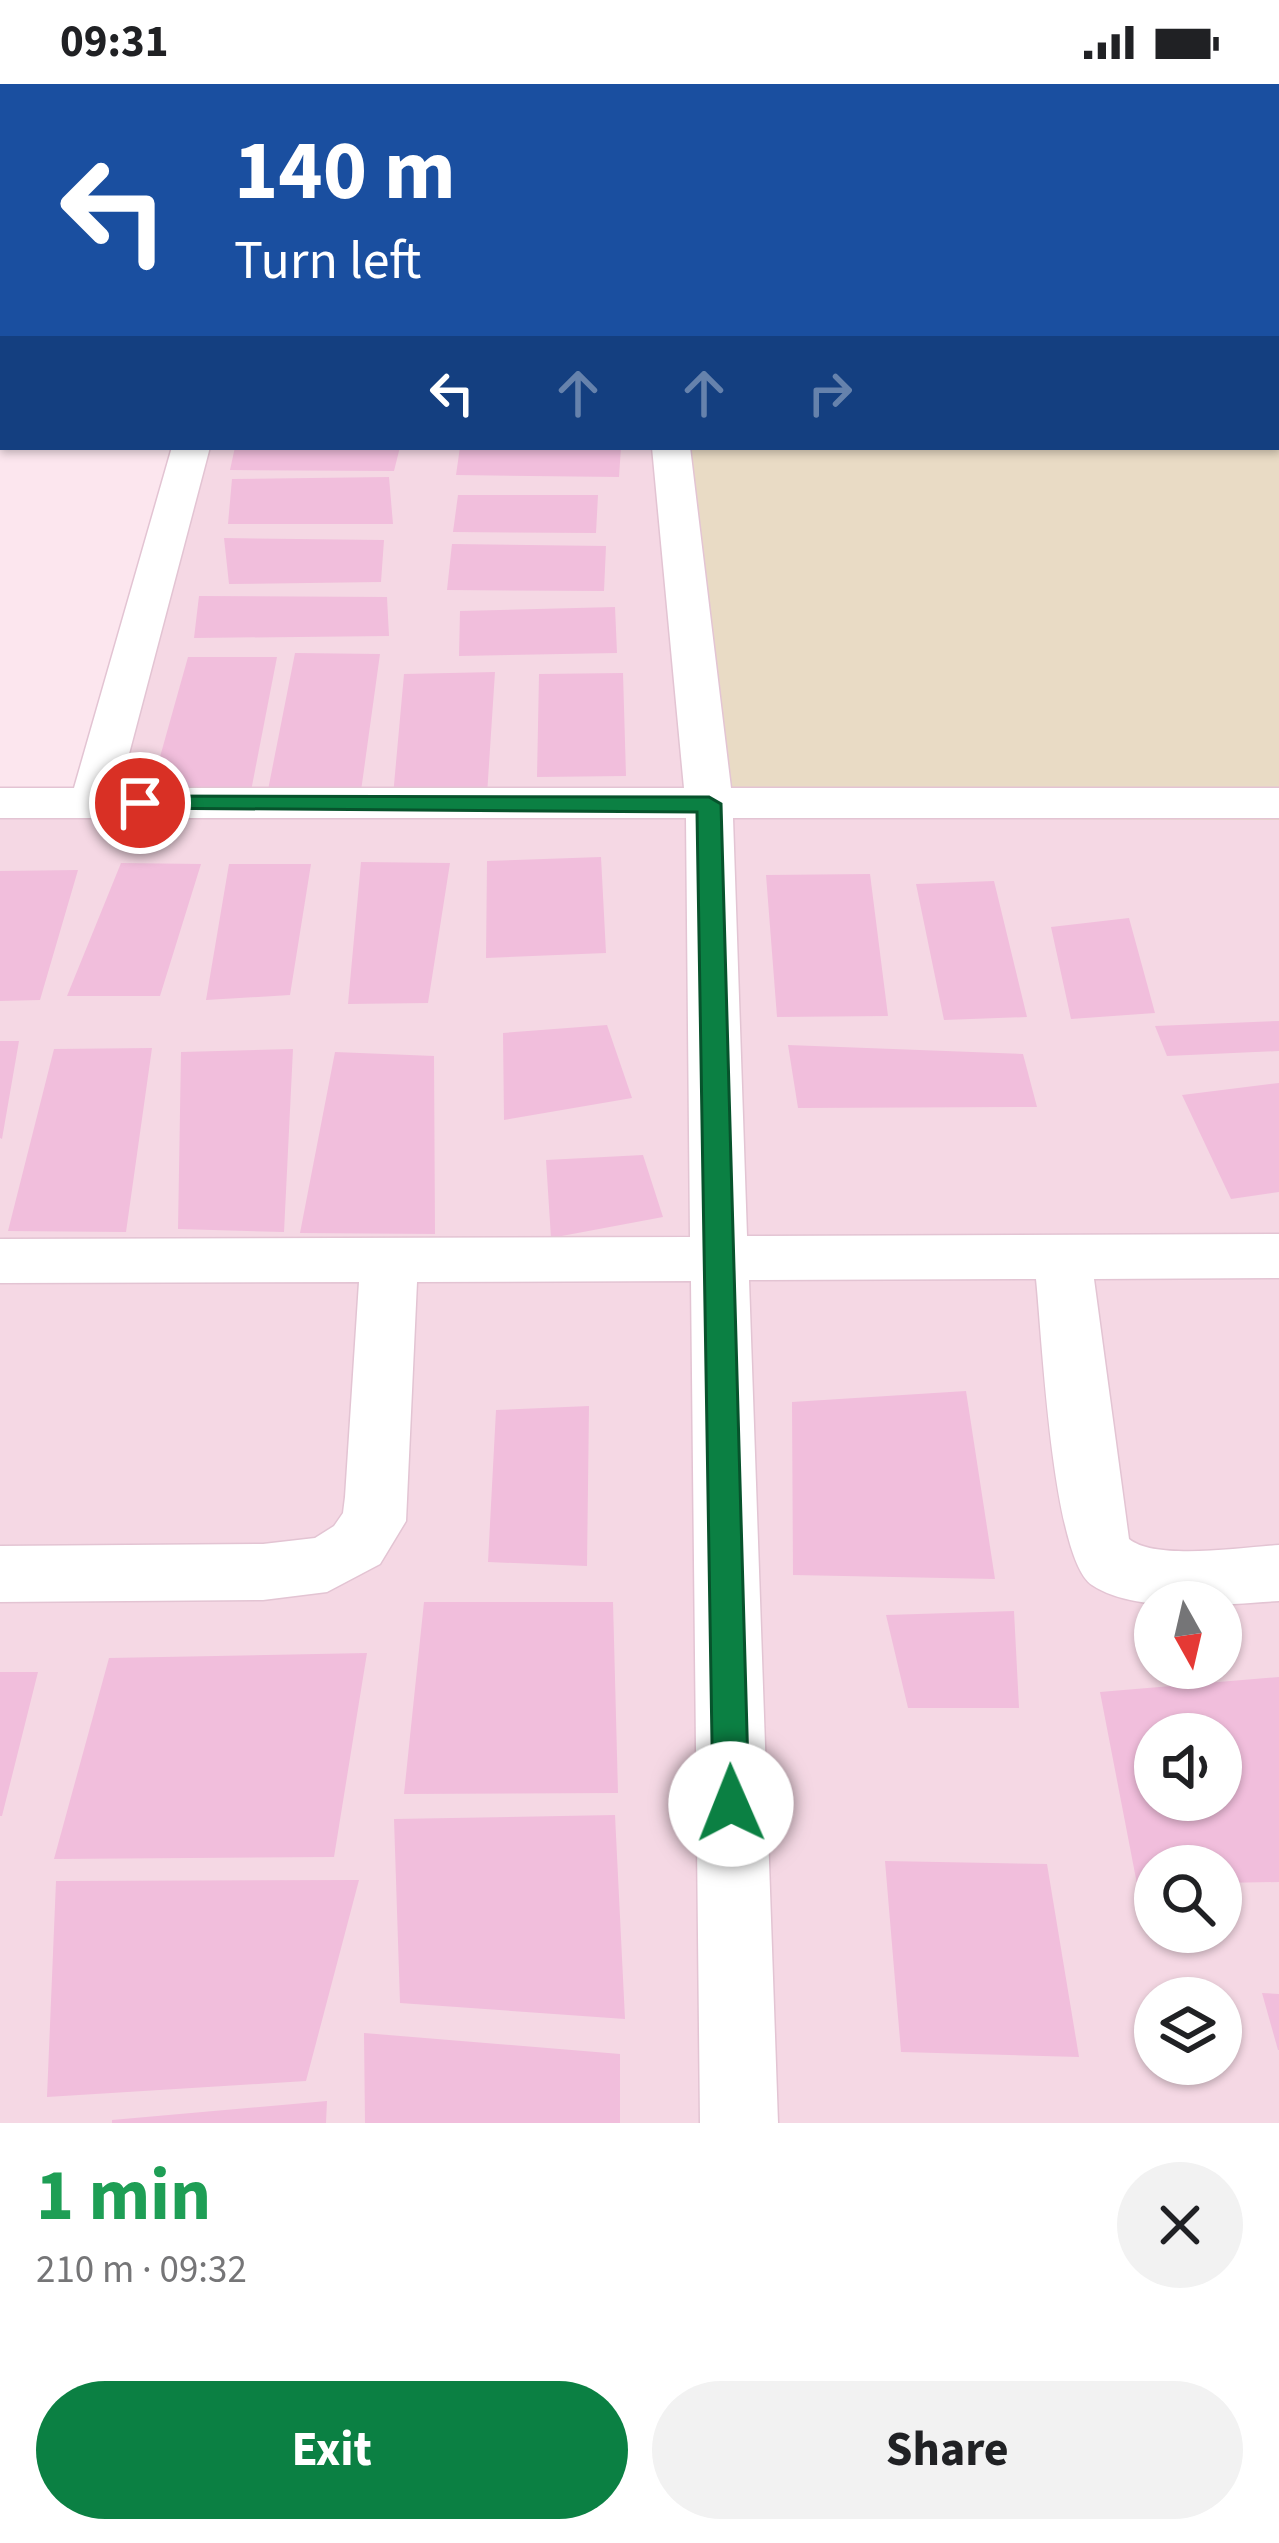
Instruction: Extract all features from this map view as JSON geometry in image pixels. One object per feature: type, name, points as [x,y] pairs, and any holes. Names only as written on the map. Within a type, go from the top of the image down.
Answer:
[{"type":"street","points":[[93,803],[189,450]]},
{"type":"street","points":[[670,450],[709,804],[739,2123]]},
{"type":"street","points":[[0,803],[1279,803]]},
{"type":"street","points":[[0,1261],[1279,1256]]},
{"type":"street","points":[[1061,1257],[1094,1520],[1098,1545],[1108,1562],[1126,1572],[1153,1575],[1279,1573]]},
{"type":"street","points":[[0,1574],[263,1572],[327,1564],[357,1545],[374,1521],[377,1497],[389,1260]]},
{"type":"shaded area","points":[[190,450],[1279,450],[1279,2123],[0,2123],[0,814],[92,813]]},
{"type":"shaded area","points":[[674,450],[1279,450],[1279,820],[686,818]]},
{"type":"building","points":[[234,450],[399,450],[394,471],[230,470]]},
{"type":"building","points":[[460,450],[621,450],[619,477],[456,475]]},
{"type":"building","points":[[389,477],[393,524],[228,524],[232,479]]},
{"type":"building","points":[[458,495],[598,495],[596,533],[453,532]]},
{"type":"building","points":[[224,538],[384,540],[381,582],[229,584]]},
{"type":"building","points":[[452,544],[606,546],[604,591],[447,590]]},
{"type":"building","points":[[199,596],[387,597],[389,636],[194,638]]},
{"type":"building","points":[[615,607],[617,653],[459,656],[460,611]]},
{"type":"building","points":[[295,653],[380,654],[361,791],[268,790]]},
{"type":"building","points":[[188,657],[277,657],[251,791],[151,789]]},
{"type":"building","points":[[495,672],[487,795],[393,796],[404,674]]},
{"type":"building","points":[[623,673],[626,776],[537,777],[539,674]]},
{"type":"building","points":[[601,857],[606,953],[486,958],[487,861]]},
{"type":"building","points":[[361,862],[450,863],[428,1003],[348,1004]]},
{"type":"building","points":[[121,863],[201,864],[160,996],[67,996]]},
{"type":"building","points":[[229,864],[311,864],[290,995],[206,1000]]},
{"type":"building","points":[[78,870],[40,1000],[0,1001],[0,871]]},
{"type":"building","points":[[870,874],[888,1016],[777,1017],[766,875]]},
{"type":"building","points":[[994,881],[1027,1017],[944,1020],[916,884]]},
{"type":"building","points":[[1129,918],[1155,1013],[1071,1019],[1051,927]]},
{"type":"building","points":[[1279,1021],[1279,1051],[1167,1056],[1155,1026]]},
{"type":"building","points":[[607,1025],[632,1098],[504,1120],[503,1033]]},
{"type":"building","points":[[0,1041],[19,1041],[2,1139],[0,1138]]},
{"type":"building","points":[[788,1045],[1023,1054],[1037,1107],[798,1108]]},
{"type":"building","points":[[152,1048],[126,1232],[8,1231],[54,1049]]},
{"type":"building","points":[[293,1049],[284,1232],[178,1229],[181,1052]]},
{"type":"building","points":[[335,1052],[434,1056],[435,1234],[300,1233]]},
{"type":"building","points":[[1279,1083],[1279,1192],[1231,1199],[1182,1095]]},
{"type":"building","points":[[643,1155],[663,1217],[551,1238],[546,1160]]},
{"type":"building","points":[[966,1391],[995,1579],[793,1575],[792,1402]]},
{"type":"building","points":[[589,1406],[587,1566],[488,1562],[496,1410]]},
{"type":"building","points":[[424,1602],[613,1602],[618,1793],[404,1794]]},
{"type":"building","points":[[1014,1611],[1019,1708],[908,1708],[886,1615]]},
{"type":"building","points":[[367,1653],[334,1857],[54,1859],[109,1658]]},
{"type":"building","points":[[0,1672],[38,1672],[2,1816],[0,1816]]},
{"type":"building","points":[[1279,1677],[1279,1882],[1242,1883],[1242,1845],[1134,1845],[1134,1868],[1100,1692],[1242,1689],[1242,1680]]},
{"type":"building","points":[[615,1815],[625,2019],[400,2003],[394,1819]]},
{"type":"building","points":[[885,1861],[1047,1864],[1079,2057],[901,2052]]},
{"type":"building","points":[[359,1880],[306,2081],[47,2097],[56,1881]]},
{"type":"building","points":[[1262,1993],[1279,1994],[1279,2050],[1278,2050]]},
{"type":"building","points":[[364,2033],[620,2054],[620,2123],[365,2123]]},
{"type":"building","points":[[327,2101],[326,2123],[112,2123],[112,2120]]},
{"type":"route","points":[[140,803],[709,804],[731,1804]]}]
